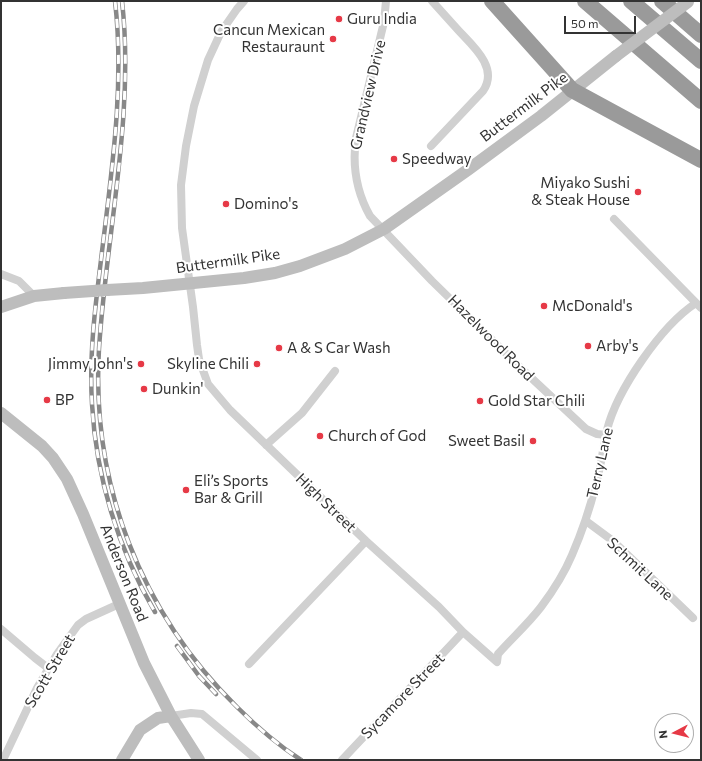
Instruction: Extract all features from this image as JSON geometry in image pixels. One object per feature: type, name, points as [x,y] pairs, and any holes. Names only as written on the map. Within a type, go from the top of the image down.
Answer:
[{"type":"highway","points":[[492,1],[572,90],[701,160]]},
{"type":"highway","points":[[585,1],[701,101]]},
{"type":"highway","points":[[631,1],[701,61]]},
{"type":"highway","points":[[662,1],[701,35]]},
{"type":"main road","name":"Buttermilk Pike","points":[[1,307],[34,296],[143,288],[244,278],[275,273],[300,266],[345,249],[384,230],[469,169],[541,116],[572,90],[689,1]]},
{"type":"main road","name":"Anderson Road","points":[[1,413],[42,446],[53,458],[67,479],[144,663],[171,716],[199,760]]},
{"type":"main road","points":[[122,760],[140,730],[158,718],[171,716]]},
{"type":"street","name":"High Street","points":[[244,1],[221,32],[208,60],[194,106],[186,146],[181,185],[180,202],[182,228],[199,359],[208,384],[230,410],[266,445],[366,541],[497,662],[498,654],[518,632]]},
{"type":"street","name":"Grandview Drive","points":[[384,230],[370,216],[364,207],[354,172],[354,160],[356,138],[384,22],[386,1]]},
{"type":"street","points":[[431,146],[487,85],[488,74],[486,64],[479,53],[432,1]]},
{"type":"street","points":[[614,219],[698,305]]},
{"type":"street","name":"Hazelwood Road","points":[[384,230],[432,281],[568,412],[591,432],[606,436]]},
{"type":"street","points":[[1,274],[20,281],[34,296]]},
{"type":"street","name":"Terry Lane","points":[[518,632],[540,608],[556,585],[572,556],[586,521],[596,484],[606,436],[613,415],[628,382],[653,345],[684,310],[698,305]]},
{"type":"street","points":[[266,445],[302,413],[335,371]]},
{"type":"street","name":"Schmit Lane","points":[[586,521],[613,541],[693,618]]},
{"type":"street","points":[[249,664],[366,541]]},
{"type":"street","name":"Scott Street","points":[[3,760],[33,695],[48,668],[78,625],[86,619],[119,604]]},
{"type":"street","points":[[1,629],[48,668]]},
{"type":"street","name":"Sycamore Street","points":[[342,760],[413,687],[463,632]]},
{"type":"street","points":[[171,716],[191,712],[202,714],[257,760]]},
{"type":"railway","points":[[115,1],[118,33],[118,98],[116,131],[93,332],[91,368],[92,404],[98,458],[111,512],[130,563],[155,612]]},
{"type":"railway","points":[[122,1],[125,44],[125,87],[118,175],[99,349],[99,399],[104,449],[114,497],[129,543],[149,588],[174,630],[203,670],[237,707],[252,722],[301,760]]},
{"type":"railway","points":[[177,646],[199,676],[216,694]]},
{"type":"place","name":"Guru India","points":[[339,19]]},
{"type":"place","name":"Cancun Mexican Restauraunt","points":[[333,39]]},
{"type":"place","name":"Speedway","points":[[394,159]]},
{"type":"place","name":"Miyako Sushi & Steak House","points":[[638,192]]},
{"type":"place","name":"Domino's","points":[[226,204]]},
{"type":"place","name":"McDonald's","points":[[544,306]]},
{"type":"place","name":"Arby's","points":[[588,346]]},
{"type":"place","name":"A & S Car Wash","points":[[279,348]]},
{"type":"place","name":"Jimmy John's","points":[[141,364]]},
{"type":"place","name":"Skyline Chili","points":[[257,364]]},
{"type":"place","name":"Dunkin'","points":[[144,389]]},
{"type":"place","name":"BP","points":[[47,400]]},
{"type":"place","name":"Gold Star Chili","points":[[480,401]]},
{"type":"place","name":"Church of God","points":[[320,436]]},
{"type":"place","name":"Sweet Basil","points":[[533,441]]},
{"type":"place","name":"Eli’s Sports Bar & Grill","points":[[186,490]]}]
